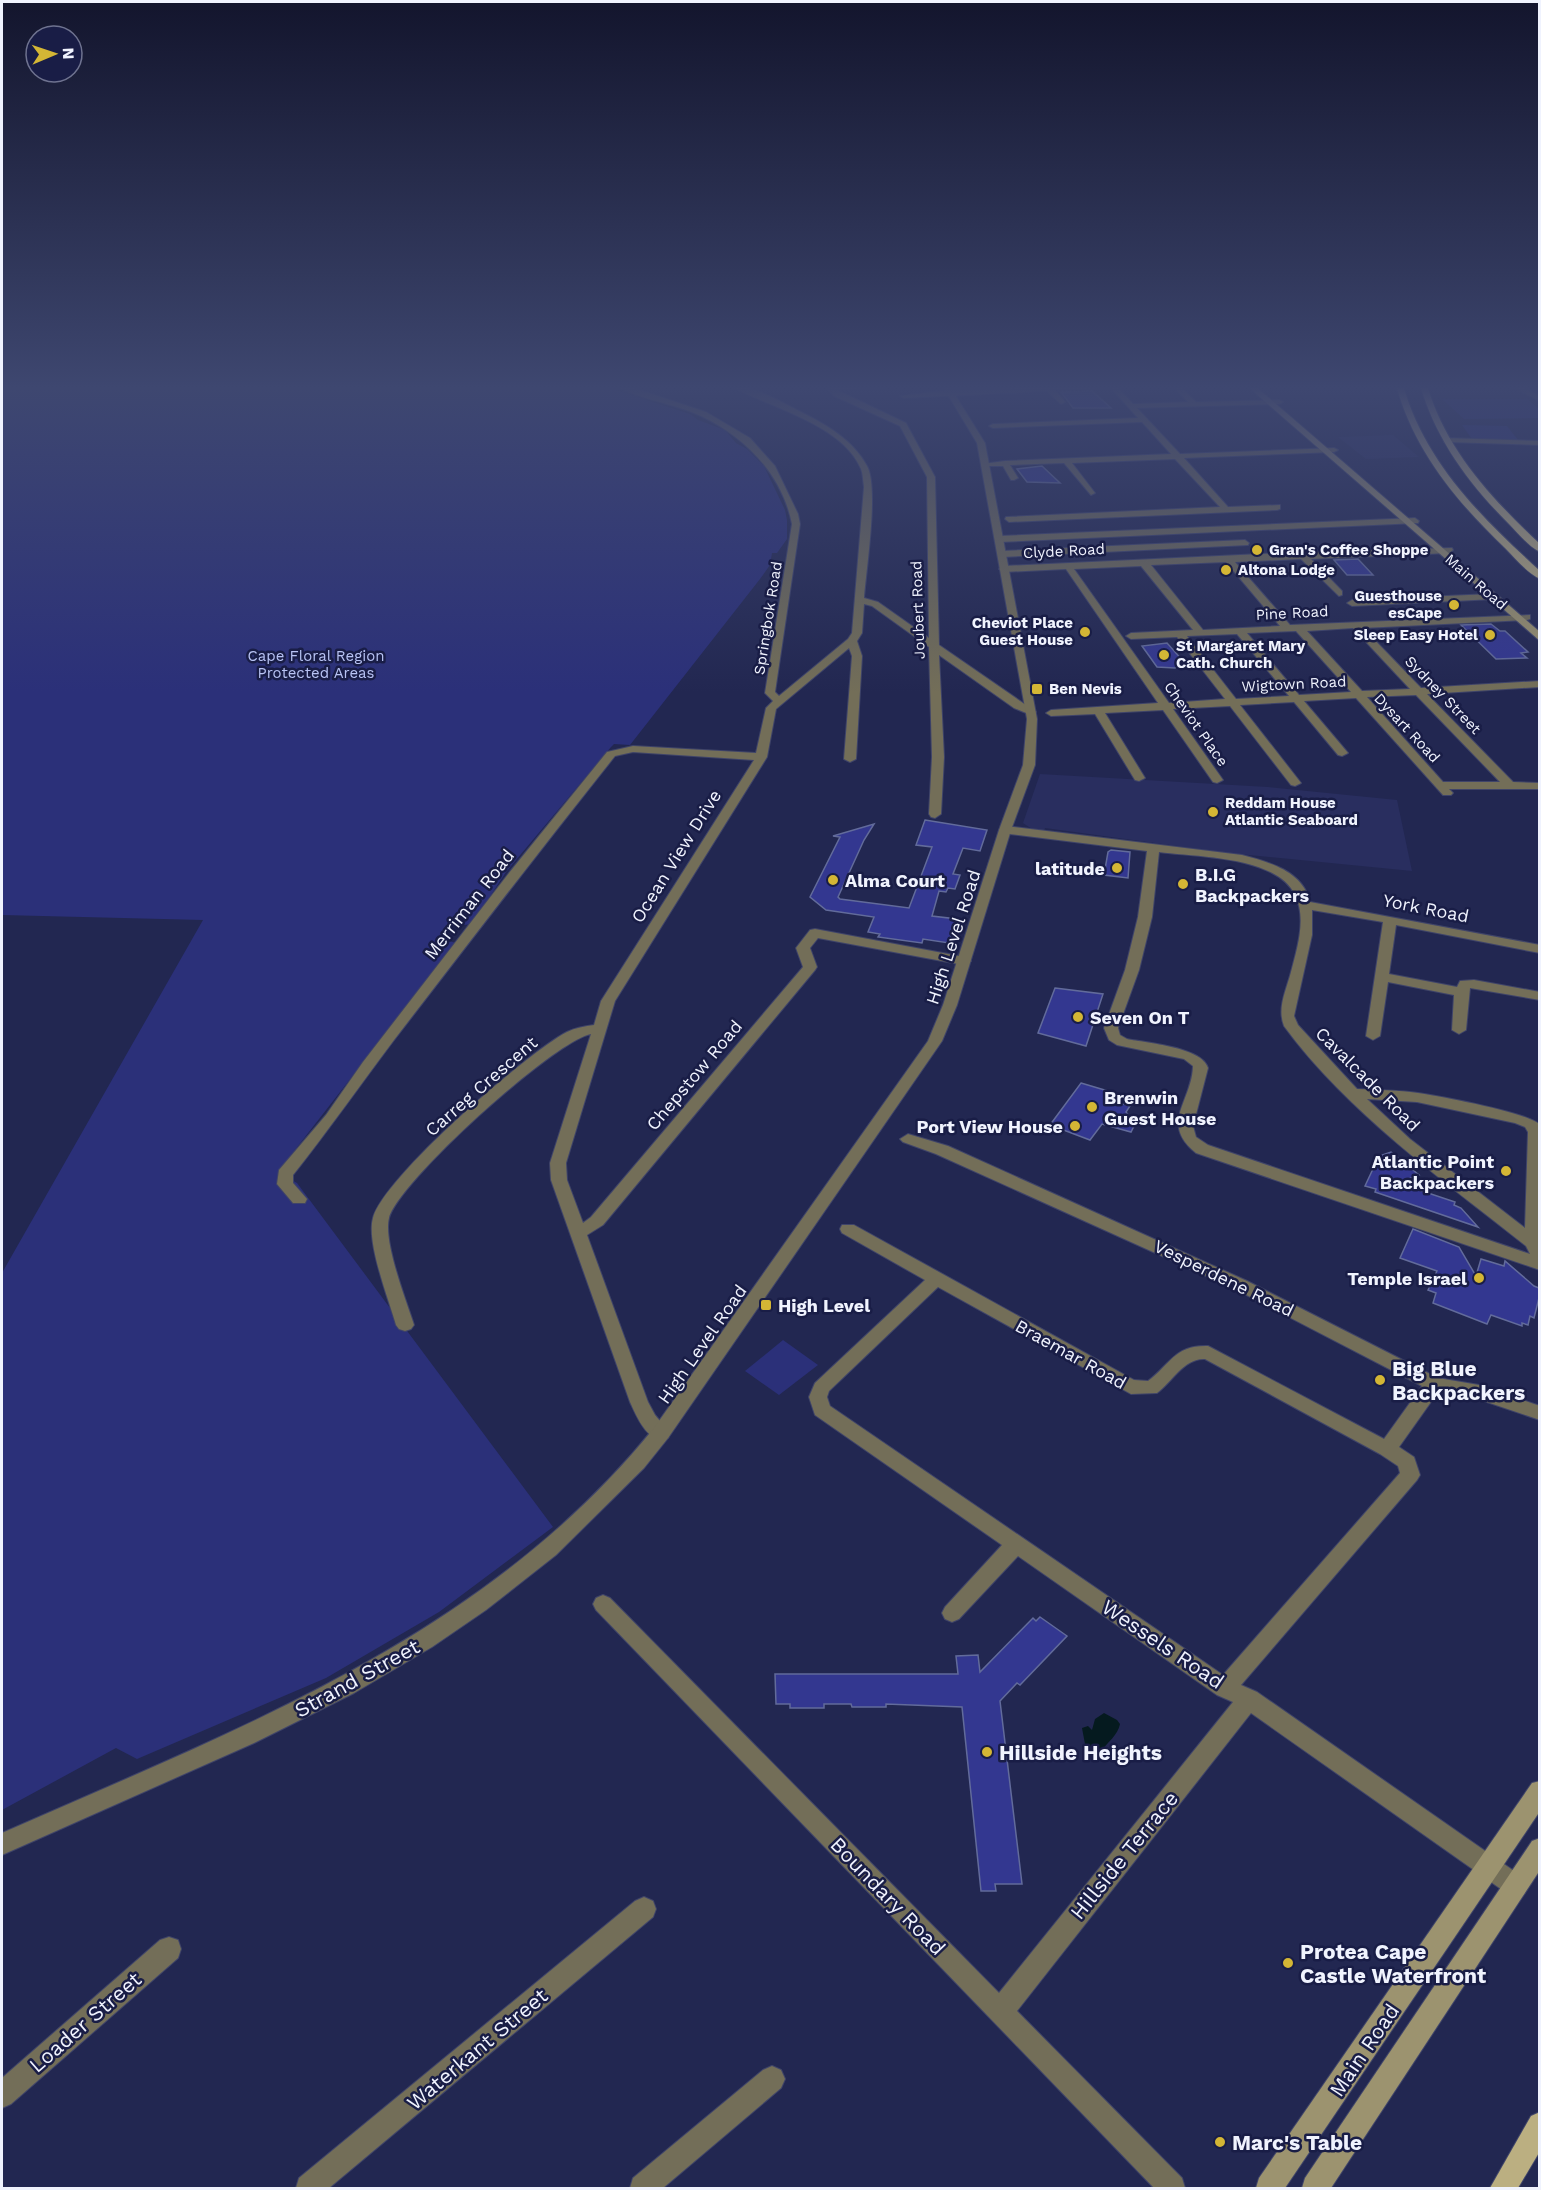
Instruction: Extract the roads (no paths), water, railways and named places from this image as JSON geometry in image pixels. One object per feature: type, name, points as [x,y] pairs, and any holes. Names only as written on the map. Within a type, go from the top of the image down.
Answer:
[{"type":"main road","name":"Main Road","points":[[1370,487],[1411,521]]},
{"type":"main road","name":"Main Road","points":[[1374,487],[1522,617],[1539,638]]},
{"type":"main road","points":[[1455,487],[1492,530],[1539,576]]},
{"type":"main road","points":[[1482,487],[1496,505],[1539,549]]},
{"type":"main road","name":"Main Road","points":[[1444,550],[1492,597],[1539,628]]},
{"type":"main road","name":"Main Road","points":[[1269,2188],[1539,1791]]},
{"type":"main road","name":"Main Road","points":[[1315,2188],[1539,1849]]},
{"type":"main road","points":[[1503,2188],[1539,2125]]},
{"type":"street","name":"Springbok Road","points":[[778,701],[770,693],[796,524],[780,487]]},
{"type":"street","points":[[850,759],[856,656],[852,641],[857,633],[868,487]]},
{"type":"street","name":"Joubert Road","points":[[932,487],[938,757],[935,814]]},
{"type":"street","name":"High Level Road","points":[[661,1433],[935,1041],[950,1005],[1005,830],[1029,765],[1032,712],[990,487]]},
{"type":"street","points":[[1086,487],[1091,493]]},
{"type":"street","points":[[1206,487],[1226,509]]},
{"type":"street","points":[[1009,519],[1201,511],[1274,504],[1296,526]]},
{"type":"street","points":[[1201,511],[1218,530]]},
{"type":"street","points":[[999,539],[1411,521]]},
{"type":"street","points":[[1245,543],[1251,528]]},
{"type":"street","points":[[1002,554],[1245,543],[1258,557]]},
{"type":"street","name":"Clyde Road","points":[[1004,569],[1444,550]]},
{"type":"street","points":[[1302,555],[1339,593]]},
{"type":"street","name":"Dysart Road","points":[[1228,559],[1443,789],[1510,786]]},
{"type":"street","points":[[1143,562],[1201,633]]},
{"type":"street","name":"Cheviot Place","points":[[1068,566],[1217,780]]},
{"type":"street","points":[[1352,603],[1492,597]]},
{"type":"street","points":[[860,600],[875,604],[1018,706],[1032,712]]},
{"type":"street","name":"Pine Road","points":[[1131,636],[1522,617]]},
{"type":"street","name":"Sydney Street","points":[[1354,625],[1510,786]]},
{"type":"street","points":[[1240,631],[1342,753]]},
{"type":"street","points":[[1180,634],[1295,783]]},
{"type":"street","name":"Ocean View Drive","points":[[661,1433],[648,1420],[639,1401],[557,1172],[608,1001],[761,757],[768,714],[778,701],[852,641]]},
{"type":"street","name":"Wigtown Road","points":[[1051,713],[1539,684]]},
{"type":"street","points":[[1098,710],[1139,778]]},
{"type":"street","name":"Merriman Road","points":[[298,1199],[285,1184],[285,1174],[331,1118],[368,1065],[513,876],[611,754],[633,749],[761,757]]},
{"type":"street","points":[[1510,786],[1539,786]]},
{"type":"street","points":[[1005,830],[1242,859],[1271,867],[1288,877],[1306,905]]},
{"type":"street","points":[[1153,848],[1145,917],[1132,970],[1111,1028],[1114,1036],[1122,1042],[1189,1056],[1198,1061],[1201,1068],[1185,1126],[1189,1139],[1202,1149],[1539,1264]]},
{"type":"street","name":"York Road","points":[[1306,905],[1390,919],[1539,949]]},
{"type":"street","name":"Cavalcade Road","points":[[1306,905],[1309,924],[1307,936],[1287,1016],[1297,1036],[1352,1094],[1404,1143],[1533,1243]]},
{"type":"street","points":[[1373,1036],[1390,919]]},
{"type":"street","name":"Chepstow Road","points":[[578,1233],[597,1221],[810,967],[803,948],[815,933],[964,961]]},
{"type":"street","points":[[1381,977],[1463,988],[1474,984],[1539,996]]},
{"type":"street","points":[[1459,1030],[1463,988]]},
{"type":"street","name":"Carreg Crescent","points":[[405,1324],[382,1240],[381,1218],[387,1204],[459,1126],[506,1086],[568,1037],[599,1028]]},
{"type":"street","points":[[1352,1094],[1417,1097],[1519,1119],[1531,1124],[1536,1132],[1533,1243],[1539,1259]]},
{"type":"street","name":"Vesperdene Road","points":[[908,1139],[942,1150],[1241,1284],[1434,1384],[1479,1392],[1539,1413]]},
{"type":"street","name":"Braemar Road","points":[[848,1229],[1131,1387],[1151,1388],[1184,1356],[1196,1352],[1208,1353],[1407,1462],[1410,1475],[1225,1688]]},
{"type":"street","name":"Wessels Road","points":[[936,1279],[822,1388],[818,1397],[822,1410],[1225,1688],[1249,1699],[1515,1886]]},
{"type":"street","points":[[1387,1449],[1434,1384]]},
{"type":"street","name":"Strand Street","points":[[2,1844],[246,1736],[346,1686],[425,1641],[480,1604],[549,1550],[601,1500],[661,1433]]},
{"type":"street","points":[[952,1613],[1017,1543]]},
{"type":"street","name":"Boundary Road","points":[[603,1604],[1172,2188]]},
{"type":"street","name":"Hillside Terrace","points":[[1000,2012],[1249,1699]]},
{"type":"street","name":"Waterkant Street","points":[[309,2188],[644,1909]]},
{"type":"street","name":"Loader Street","points":[[2,2095],[169,1949]]},
{"type":"street","points":[[643,2188],[772,2079]]},
{"type":"place","name":"Gran's Coffee Shoppe","points":[[1257,550]]},
{"type":"place","name":"Altona Lodge","points":[[1226,570]]},
{"type":"place","name":"Guesthouse esCape","points":[[1454,605]]},
{"type":"place","name":"Cheviot Place Guest House","points":[[1085,632]]},
{"type":"place","name":"Sleep Easy Hotel","points":[[1490,635]]},
{"type":"place","name":"St Margaret Mary Cath. Church","points":[[1164,655]]},
{"type":"place","name":"Ben Nevis","points":[[1037,689]]},
{"type":"place","name":"Reddam House Atlantic Seaboard","points":[[1213,812]]},
{"type":"place","name":"latitude","points":[[1117,868]]},
{"type":"place","name":"Alma Court","points":[[833,880]]},
{"type":"place","name":"B.I.G Backpackers","points":[[1183,884]]},
{"type":"place","name":"Seven On T","points":[[1078,1017]]},
{"type":"place","name":"Brenwin Guest House","points":[[1092,1107]]},
{"type":"place","name":"Port View House","points":[[1075,1126]]},
{"type":"place","name":"Atlantic Point Backpackers","points":[[1506,1171]]},
{"type":"place","name":"Temple Israel","points":[[1479,1278]]},
{"type":"place","name":"High Level","points":[[766,1305]]},
{"type":"place","name":"Big Blue Backpackers","points":[[1380,1380]]},
{"type":"place","name":"Hillside Heights","points":[[987,1752]]},
{"type":"place","name":"Protea Cape Castle Waterfront","points":[[1288,1963]]},
{"type":"place","name":"Marc's Table","points":[[1220,2142]]},
{"type":"park label","name":"Cape Floral Region Protected Areas","points":[[316,664]]}]
